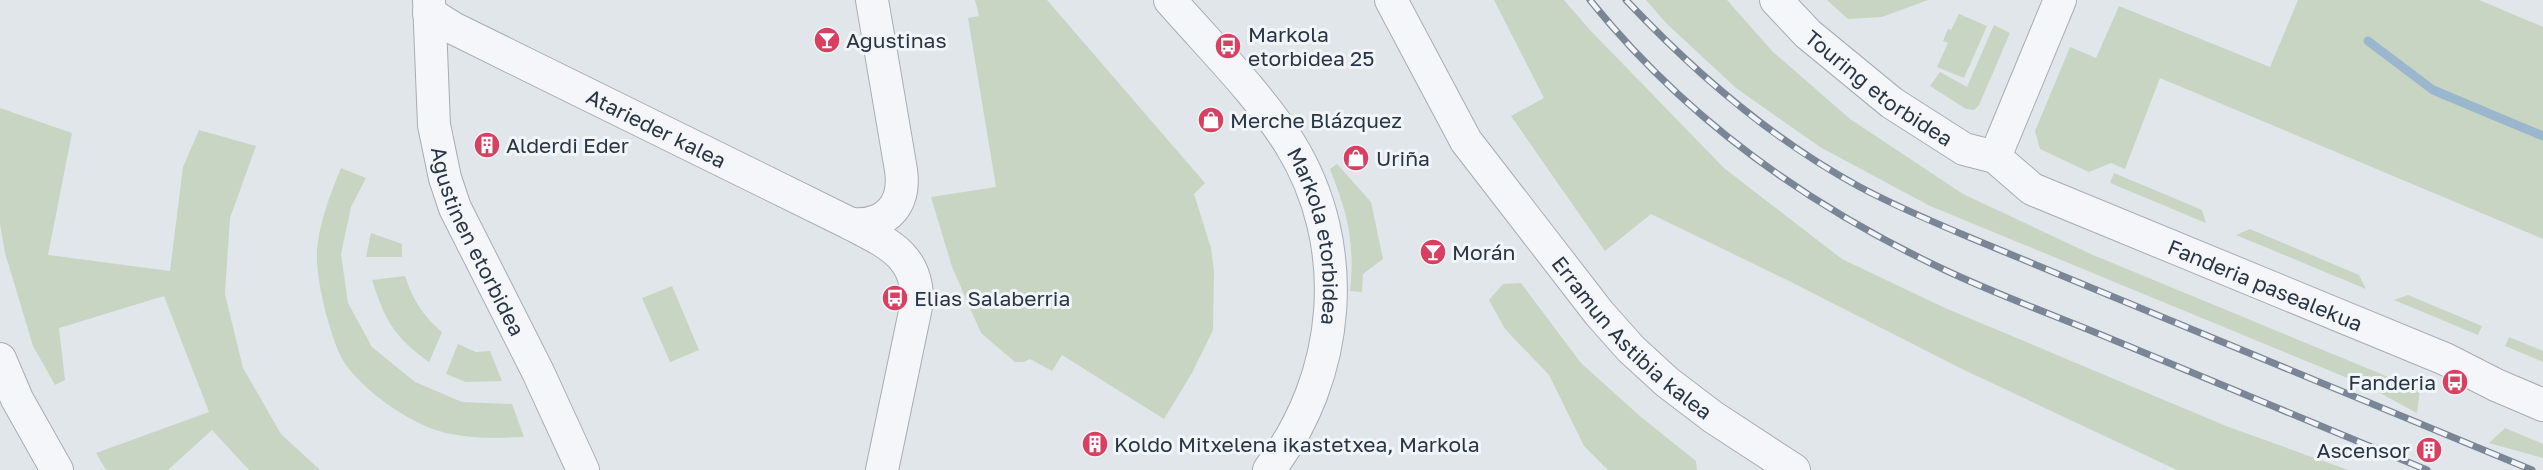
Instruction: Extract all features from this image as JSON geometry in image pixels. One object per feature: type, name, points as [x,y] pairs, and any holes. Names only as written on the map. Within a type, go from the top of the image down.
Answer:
[{"type":"street","points":[[851,224],[873,223],[883,218],[898,202],[902,192],[901,170],[872,0]]},
{"type":"street","name":"Markola etorbidea","points":[[1170,0],[1278,126],[1306,174],[1318,204],[1326,234],[1331,297],[1323,363],[1313,394],[1299,424],[1269,470]]},
{"type":"street","name":"Erramun Astibia kalea","points":[[1392,0],[1466,141],[1599,313],[1631,349],[1667,382],[1752,445],[1794,470]]},
{"type":"street","name":"Touring etorbidea","points":[[1776,0],[1808,34],[1892,103],[1964,149],[1995,157]]},
{"type":"street","points":[[1995,157],[2060,0]]},
{"type":"street","name":"Atarieder kalea","points":[[429,6],[453,28],[851,224],[894,248],[915,277],[917,295],[882,470]]},
{"type":"street","name":"Agustinen etorbidea","points":[[429,6],[434,125],[445,178],[455,208],[538,372],[583,470]]},
{"type":"street","name":"Fanderia pasealekua","points":[[1995,157],[2032,189],[2445,359],[2496,385],[2543,405]]},
{"type":"street","points":[[0,359],[22,408],[57,470]]},
{"type":"green space","points":[[975,0],[1047,0],[1205,183],[1194,194],[1211,248],[1214,271],[1213,330],[1192,373],[1164,419],[1062,355],[1052,371],[1030,359],[1015,362],[981,333],[952,267],[931,197],[996,187],[968,18],[979,16]]},
{"type":"green space","points":[[1494,0],[1564,0],[1589,29],[1724,168],[1842,259],[1945,308],[2226,426],[2348,470],[2177,470],[1962,369],[1651,214],[1605,251],[1511,116],[1544,98]]},
{"type":"green space","points":[[1646,0],[1727,0],[1773,52],[1850,119],[1963,194],[2093,255],[2420,390],[2417,413],[2367,386],[1930,206],[1820,147],[1736,88],[1666,23]]},
{"type":"green space","points":[[1827,0],[1928,0],[1882,17],[1848,19]]},
{"type":"green space","points":[[2298,0],[2479,0],[2543,27],[2543,239],[2160,78],[2125,169],[2111,163],[2089,172],[2040,149],[2035,131],[2070,47],[2096,58],[2119,6],[2270,67]]},
{"type":"green space","points":[[1959,14],[1987,26],[1964,78],[1937,67],[1948,43],[1943,41],[1948,29],[1951,30]]},
{"type":"green space","points":[[1994,25],[2010,33],[1979,105],[1974,110],[1966,109],[1930,86],[1940,72],[1967,87]]},
{"type":"green space","points":[[0,108],[72,133],[48,255],[170,271],[183,167],[199,130],[256,146],[230,218],[225,294],[243,368],[281,434],[320,470],[249,470],[212,430],[168,470],[106,470],[96,453],[209,412],[164,296],[59,328],[65,380],[55,385],[33,346],[5,253],[0,224]]},
{"type":"green space","points":[[1337,164],[1371,202],[1383,259],[1363,274],[1362,292],[1350,291],[1352,258],[1349,229],[1330,169]]},
{"type":"green space","points":[[341,168],[366,178],[351,207],[341,254],[348,303],[372,347],[415,382],[462,402],[512,404],[524,437],[488,438],[460,436],[437,431],[408,417],[379,398],[346,365],[326,314],[317,260],[321,225]]},
{"type":"green space","points":[[2114,173],[2202,210],[2206,223],[2110,183]]},
{"type":"green space","points":[[2250,229],[2359,275],[2366,289],[2236,235]]},
{"type":"green space","points":[[371,233],[402,244],[402,257],[366,257]]},
{"type":"green space","points":[[405,276],[419,307],[442,332],[429,362],[407,344],[392,326],[381,306],[372,280]]},
{"type":"green space","points":[[1521,283],[1581,363],[1641,417],[1696,461],[1697,470],[1608,470],[1584,446],[1549,375],[1505,329],[1489,300],[1503,284]]},
{"type":"green space","points":[[672,286],[699,350],[670,362],[642,298]]},
{"type":"green space","points":[[2408,295],[2482,326],[2478,335],[2394,300]]},
{"type":"green space","points":[[2509,337],[2543,351],[2543,362],[2505,346]]},
{"type":"green space","points":[[458,344],[476,352],[490,351],[502,381],[466,382],[446,374]]},
{"type":"green space","points":[[2505,428],[2543,444],[2543,458],[2489,443]]},
{"type":"waterway","points":[[2368,41],[2433,90],[2543,136]]},
{"type":"railway","points":[[1590,0],[1666,83],[1708,120],[1798,188],[1894,245],[2008,298],[2427,470]]},
{"type":"railway","points":[[1626,0],[1679,53],[1735,102],[1794,147],[1858,186],[1914,214],[2532,470]]},
{"type":"place","name":"Agustinas","points":[[827,40]]},
{"type":"place","name":"Markola etorbidea 25","points":[[1228,46]]},
{"type":"place","name":"Merche Blázquez","points":[[1211,120]]},
{"type":"place","name":"Alderdi Eder","points":[[487,145]]},
{"type":"place","name":"Uriña","points":[[1356,158]]},
{"type":"place","name":"Morán","points":[[1433,252]]},
{"type":"place","name":"Elias Salaberria","points":[[895,298]]},
{"type":"place","name":"Fanderia","points":[[2455,382]]},
{"type":"place","name":"Koldo Mitxelena ikastetxea, Markola","points":[[1095,444]]},
{"type":"place","name":"Ascensor","points":[[2429,450]]}]
